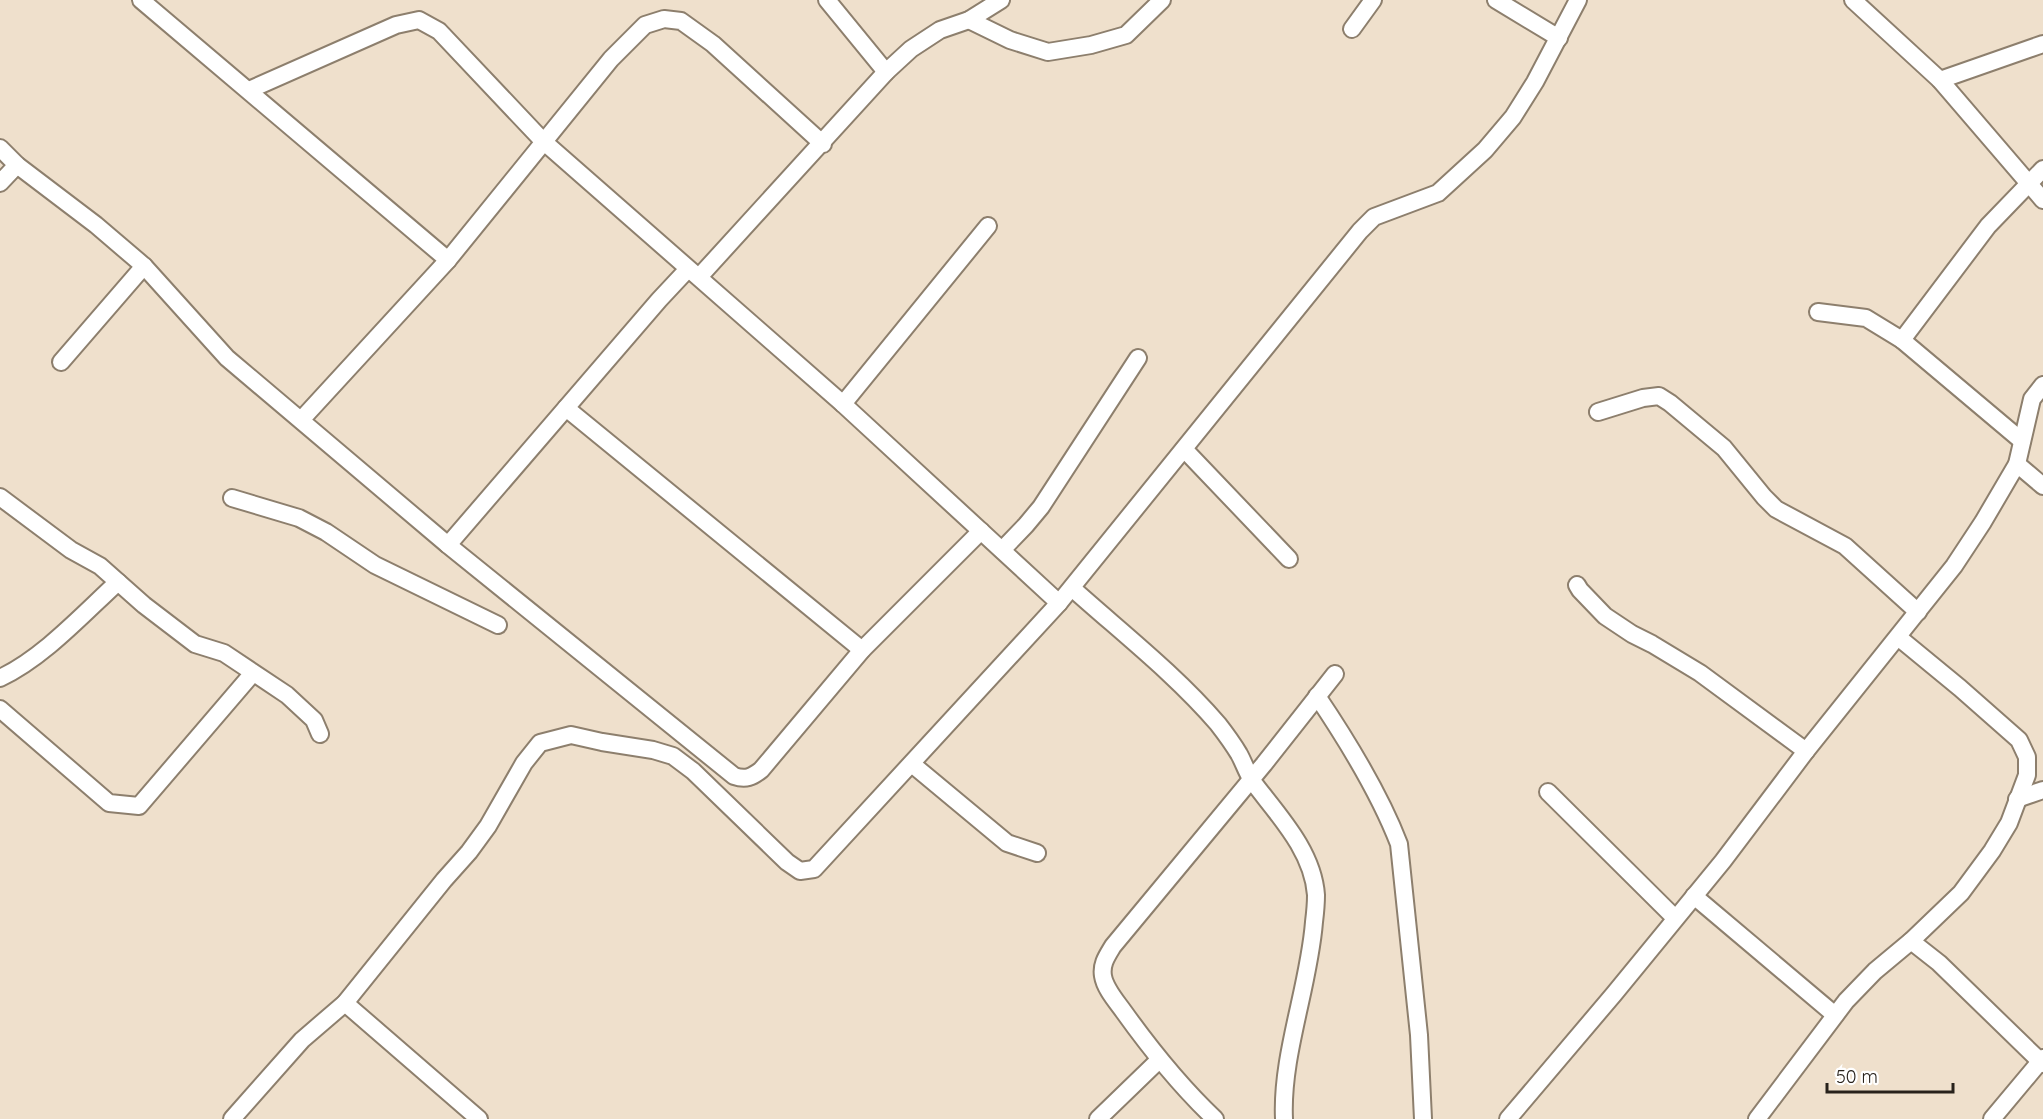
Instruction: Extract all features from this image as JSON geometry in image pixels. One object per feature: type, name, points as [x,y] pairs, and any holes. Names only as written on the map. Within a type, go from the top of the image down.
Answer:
[{"type":"street","points":[[141,0],[448,260]]},
{"type":"street","points":[[827,0],[886,72]]},
{"type":"street","points":[[448,545],[659,300],[693,273],[823,144],[886,72],[911,49],[940,30],[969,20],[1001,0]]},
{"type":"street","points":[[969,20],[1010,40],[1048,52],[1091,45],[1126,34],[1162,0]]},
{"type":"street","points":[[1352,29],[1373,0]]},
{"type":"street","points":[[1496,0],[1559,38]]},
{"type":"street","points":[[232,1119],[302,1040],[345,1003],[444,880],[470,852],[488,826],[524,763],[540,743],[571,735],[674,756],[693,771],[787,862],[800,871],[814,869],[1072,588],[1360,231],[1374,217],[1438,193],[1485,150],[1513,117],[1535,82],[1578,0]]},
{"type":"street","points":[[1853,0],[1940,80],[2043,200]]},
{"type":"street","points":[[249,90],[396,25],[419,20],[439,31],[543,141],[843,404],[1059,603]]},
{"type":"street","points":[[301,420],[448,260],[611,59],[645,25],[664,20],[681,21],[713,44],[823,144]]},
{"type":"street","points":[[1940,80],[2043,44]]},
{"type":"street","points":[[0,148],[17,165],[96,225],[144,266],[227,358],[448,545],[724,770],[742,779],[751,777],[761,770],[862,650],[981,531]]},
{"type":"street","points":[[0,183],[17,165]]},
{"type":"street","points":[[1902,340],[1988,226],[2043,168]]},
{"type":"street","points":[[843,404],[988,226]]},
{"type":"street","points":[[61,362],[144,266]]},
{"type":"street","points":[[1818,312],[1866,318],[1902,340],[2022,441]]},
{"type":"street","points":[[1002,550],[1041,507],[1138,357]]},
{"type":"street","points":[[1508,1119],[1694,896],[1954,566],[2017,464],[2032,399],[2043,385]]},
{"type":"street","points":[[1598,412],[1644,398],[1659,396],[1724,448],[1776,509],[1845,546],[1918,612]]},
{"type":"street","points":[[566,408],[862,650]]},
{"type":"street","points":[[1184,449],[1289,559]]},
{"type":"street","points":[[2017,464],[2043,486]]},
{"type":"street","points":[[0,497],[71,550],[100,566],[195,644],[224,653],[287,695],[314,720],[320,734]]},
{"type":"street","points":[[232,498],[299,518],[326,532],[375,565],[498,625]]},
{"type":"street","points":[[0,678],[16,671],[41,651],[118,582]]},
{"type":"street","points":[[1577,585],[1605,616],[1700,673],[1806,751]]},
{"type":"street","points":[[1072,588],[1160,667],[1218,725],[1238,753],[1251,779],[1282,819],[1311,870],[1316,895],[1311,957],[1289,1059],[1283,1102],[1284,1119]]},
{"type":"street","points":[[1757,1119],[1846,1000],[1961,893],[2009,823],[2027,775],[2027,757],[2019,740],[1898,637]]},
{"type":"street","points":[[0,709],[109,803],[139,806],[253,673]]},
{"type":"street","points":[[1215,1119],[1159,1060],[1109,991],[1103,976],[1103,962],[1113,946],[1335,674]]},
{"type":"street","points":[[1317,696],[1339,728],[1389,818],[1399,844],[1419,1035],[1423,1119]]},
{"type":"street","points":[[912,764],[1007,843],[1037,853]]},
{"type":"street","points":[[2018,799],[2043,790]]},
{"type":"street","points":[[1548,792],[1675,918]]},
{"type":"street","points":[[1694,896],[1835,1015]]},
{"type":"street","points":[[1911,941],[1939,963],[2042,1061],[1992,1119]]},
{"type":"street","points":[[345,1003],[479,1119]]},
{"type":"street","points":[[1098,1119],[1159,1060]]}]
